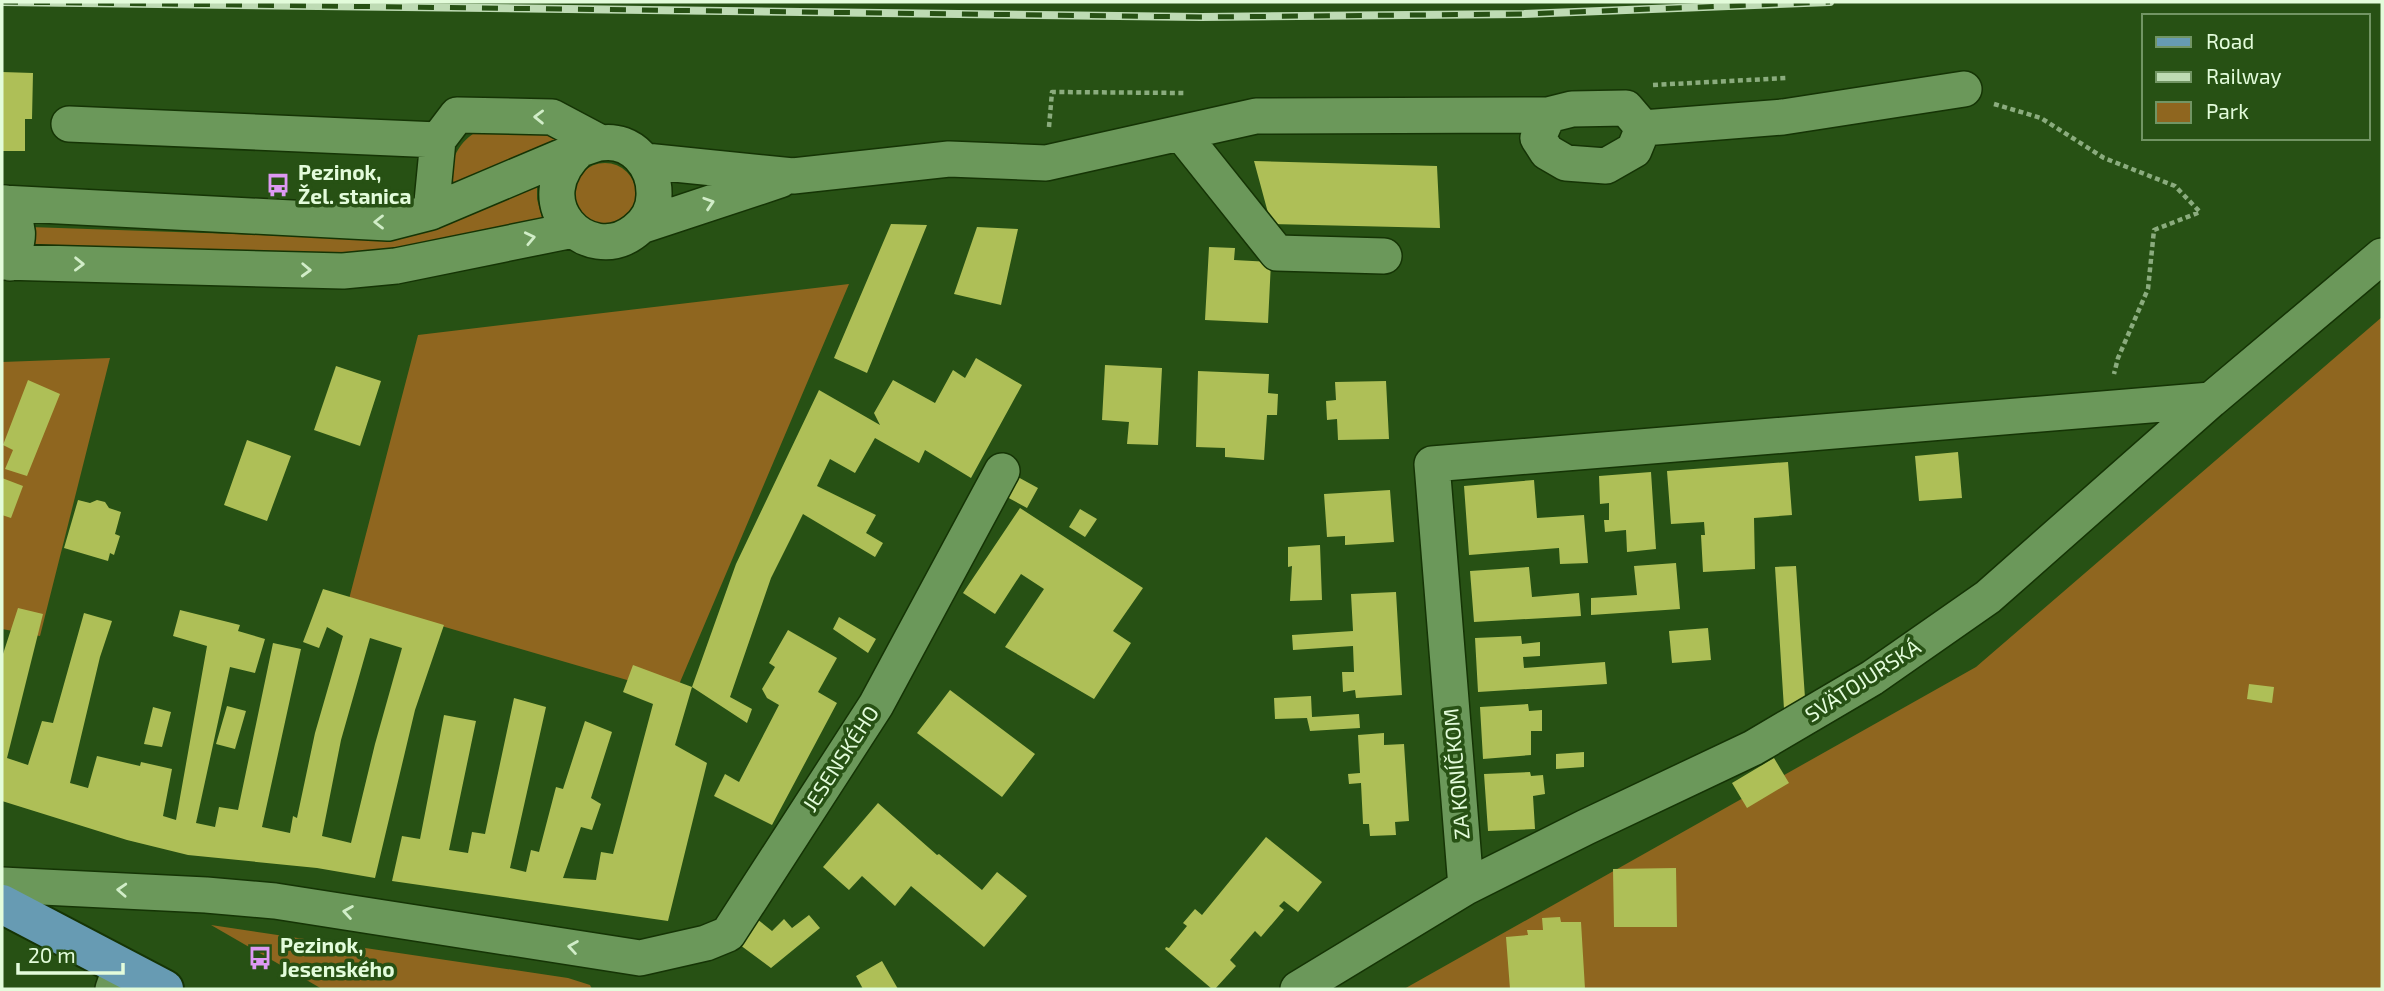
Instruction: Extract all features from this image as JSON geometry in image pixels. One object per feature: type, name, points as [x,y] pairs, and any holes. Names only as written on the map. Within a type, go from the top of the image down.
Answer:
[{"type":"main road","points":[[2,904],[117,977],[164,989]]},
{"type":"street","points":[[1643,128],[1783,117],[1964,89]]},
{"type":"street","points":[[590,146],[566,162],[558,178],[556,197],[561,215],[573,230],[590,239],[609,242],[628,237],[644,225],[793,176],[949,159],[1046,163],[1256,116],[1548,115],[1572,109],[1626,108],[1643,128]]},
{"type":"street","points":[[430,212],[438,140],[457,115],[552,117],[590,146]]},
{"type":"street","points":[[1548,115],[1538,138],[1548,152],[1566,163],[1606,166],[1634,150],[1643,128]]},
{"type":"street","points":[[69,124],[438,140]]},
{"type":"street","points":[[1181,133],[1277,253],[1384,256]]},
{"type":"street","points":[[4,203],[388,223],[430,212],[590,146],[617,143],[633,150],[645,161],[655,182],[654,205],[644,225]]},
{"type":"street","points":[[645,161],[793,176]]},
{"type":"street","points":[[4,203],[18,223],[18,242],[6,262],[343,271],[396,267],[573,230]]},
{"type":"street","name":"SVÄTOJURSKÁ","points":[[1466,887],[1753,748],[1872,678],[1988,597],[2211,400],[2382,256]]},
{"type":"street","points":[[2106,409],[2211,400]]},
{"type":"street","name":"ZA KONÍČKOM","points":[[1466,887],[1432,464],[2106,409]]},
{"type":"street","name":"JESENSKÉHO","points":[[640,974],[728,934],[876,705],[1002,471]]},
{"type":"street","points":[[2,884],[275,901],[640,974]]},
{"type":"street","points":[[1298,989],[1466,887]]},
{"type":"path","points":[[1964,89],[1994,103],[2041,118],[2104,158],[2175,186],[2200,212],[2154,230],[2148,289],[2118,358],[2106,409]]},
{"type":"green space","points":[[479,130],[556,132],[559,138],[456,188],[452,171],[456,154],[465,140]]},
{"type":"green space","points":[[605,163],[627,172],[636,194],[627,216],[605,225],[583,216],[574,194],[583,172]]},
{"type":"green space","points":[[537,186],[537,199],[544,225],[387,258],[31,249],[30,227],[376,239]]},
{"type":"green space","points":[[849,284],[675,694],[349,599],[418,335]]},
{"type":"green space","points":[[2382,317],[2382,989],[1404,989],[1976,667]]},
{"type":"green space","points":[[110,358],[40,636],[2,629],[2,362]]},
{"type":"green space","points":[[211,925],[568,978],[590,985],[592,989],[322,989]]},
{"type":"building","points":[[2,72],[33,73],[32,119],[25,119],[25,151],[3,151]]},
{"type":"building","points":[[1254,161],[1437,166],[1440,228],[1271,224]]},
{"type":"building","points":[[891,224],[927,225],[867,373],[834,358]]},
{"type":"building","points":[[977,227],[1018,229],[1001,305],[954,294]]},
{"type":"building","points":[[1209,247],[1235,248],[1234,260],[1271,262],[1268,323],[1205,320]]},
{"type":"building","points":[[976,358],[1022,385],[971,478],[925,450],[919,463],[875,438],[855,473],[830,459],[817,486],[876,515],[866,533],[883,543],[875,557],[803,514],[771,578],[730,697],[752,709],[747,723],[692,687],[736,564],[819,390],[880,425],[874,413],[893,380],[935,403],[953,370],[965,378]]},
{"type":"building","points":[[1105,365],[1162,368],[1158,445],[1127,444],[1129,422],[1102,420]]},
{"type":"building","points":[[336,366],[381,381],[360,446],[314,430]]},
{"type":"building","points":[[1198,371],[1269,374],[1268,393],[1278,394],[1277,415],[1267,415],[1264,460],[1225,457],[1225,448],[1196,447]]},
{"type":"building","points":[[28,380],[60,394],[27,476],[5,469],[13,450],[3,445]]},
{"type":"building","points":[[1386,381],[1389,439],[1338,440],[1337,419],[1327,420],[1326,401],[1336,400],[1335,382]]},
{"type":"building","points":[[247,440],[291,456],[267,521],[224,505]]},
{"type":"building","points":[[1958,452],[1962,498],[1919,501],[1915,456]]},
{"type":"building","points":[[1788,462],[1792,515],[1754,518],[1755,569],[1703,572],[1701,535],[1705,535],[1704,522],[1671,524],[1667,471]]},
{"type":"building","points":[[1651,472],[1656,549],[1627,552],[1626,530],[1605,532],[1604,520],[1609,520],[1609,503],[1600,504],[1599,476]]},
{"type":"building","points":[[1016,476],[1038,488],[1027,508],[1005,496]]},
{"type":"building","points":[[2,478],[23,486],[11,518],[2,515]]},
{"type":"building","points":[[1534,480],[1537,518],[1584,515],[1588,563],[1560,564],[1559,548],[1469,555],[1464,486]]},
{"type":"building","points":[[1390,490],[1394,542],[1345,545],[1345,536],[1327,537],[1324,494]]},
{"type":"building","points":[[78,500],[90,503],[97,500],[105,502],[109,508],[121,512],[115,534],[120,536],[114,555],[110,553],[108,561],[64,548]]},
{"type":"building","points":[[1020,508],[1143,588],[1113,631],[1131,643],[1094,699],[1005,647],[1044,589],[1021,574],[995,614],[963,593]]},
{"type":"building","points":[[1080,509],[1097,519],[1085,537],[1069,527]]},
{"type":"building","points":[[1320,545],[1322,600],[1290,601],[1292,566],[1288,567],[1288,547]]},
{"type":"building","points":[[1676,563],[1680,609],[1591,615],[1591,598],[1637,595],[1634,566]]},
{"type":"building","points":[[1796,566],[1805,698],[1784,709],[1775,567]]},
{"type":"building","points":[[1529,567],[1532,597],[1579,593],[1581,616],[1474,622],[1470,571]]},
{"type":"building","points":[[323,589],[444,625],[415,710],[375,878],[317,868],[188,855],[127,840],[2,801],[2,657],[18,608],[43,614],[7,758],[28,765],[42,721],[53,723],[84,613],[112,621],[100,657],[70,783],[88,788],[97,756],[140,766],[141,762],[172,769],[163,816],[176,820],[207,646],[173,636],[180,610],[240,625],[238,631],[265,639],[255,673],[230,667],[196,823],[215,827],[219,807],[238,810],[273,643],[301,649],[262,827],[290,833],[293,816],[297,818],[315,733],[343,636],[327,627],[319,648],[303,642]],"holes":[[[370,638],[402,648],[351,843],[322,836],[341,740]]]},
{"type":"building","points":[[1396,592],[1402,695],[1356,698],[1355,690],[1343,692],[1342,672],[1354,672],[1353,646],[1293,650],[1292,635],[1353,631],[1351,594]]},
{"type":"building","points":[[839,617],[876,639],[868,653],[833,629]]},
{"type":"building","points":[[1708,628],[1711,660],[1672,663],[1669,631]]},
{"type":"building","points":[[788,630],[837,658],[818,692],[837,703],[772,825],[714,796],[725,774],[739,782],[779,705],[767,698],[762,689],[775,667],[769,663]]},
{"type":"building","points":[[1521,636],[1522,644],[1540,642],[1540,656],[1523,657],[1524,668],[1605,662],[1607,684],[1478,692],[1475,638]]},
{"type":"building","points":[[633,665],[692,687],[675,745],[707,763],[668,921],[392,881],[402,836],[420,839],[444,715],[476,721],[449,850],[468,853],[472,832],[485,834],[514,698],[546,707],[510,868],[526,872],[531,850],[539,852],[556,787],[563,789],[585,721],[612,732],[591,798],[601,804],[592,830],[581,827],[563,878],[596,880],[601,852],[613,854],[653,704],[623,692]]},
{"type":"building","points":[[2249,684],[2274,687],[2272,703],[2247,699]]},
{"type":"building","points":[[950,690],[1035,754],[1002,797],[917,733]]},
{"type":"building","points":[[1311,696],[1312,717],[1359,714],[1360,728],[1310,731],[1307,718],[1275,719],[1274,698]]},
{"type":"building","points":[[1528,704],[1529,711],[1542,710],[1542,731],[1531,731],[1531,755],[1483,759],[1480,707]]},
{"type":"building","points":[[227,706],[246,711],[235,749],[216,744]]},
{"type":"building","points":[[153,707],[171,712],[162,747],[144,744]]},
{"type":"building","points":[[1384,733],[1384,745],[1404,744],[1409,821],[1395,822],[1396,835],[1370,836],[1369,824],[1363,824],[1361,783],[1349,784],[1348,774],[1360,773],[1358,735]]},
{"type":"building","points":[[1584,752],[1584,767],[1556,769],[1556,754]]},
{"type":"building","points":[[1774,758],[1789,783],[1747,808],[1732,783]]},
{"type":"building","points":[[1530,772],[1531,776],[1543,775],[1545,794],[1533,796],[1535,829],[1488,831],[1484,774]]},
{"type":"building","points":[[878,803],[982,890],[997,872],[1027,896],[984,947],[911,886],[895,906],[862,876],[849,890],[823,867]]},
{"type":"building","points":[[1266,837],[1322,882],[1298,912],[1284,901],[1279,906],[1284,910],[1261,937],[1255,931],[1230,960],[1236,966],[1212,989],[1165,949],[1169,948],[1187,926],[1183,923],[1195,909],[1202,915]]},
{"type":"building","points":[[1676,868],[1677,927],[1614,927],[1613,869]]},
{"type":"building","points":[[809,915],[820,928],[771,968],[736,942],[757,919],[772,931],[784,919],[792,928]]},
{"type":"building","points":[[1560,917],[1561,922],[1581,922],[1585,989],[1510,989],[1506,937],[1528,935],[1527,930],[1543,930],[1542,918]]},
{"type":"building","points":[[882,961],[898,989],[863,989],[856,976]]},
{"type":"railway","points":[[2,2],[1201,17],[1524,14],[1830,2]]},
{"type":"place","name":"Pezinok, Žel. stanica","points":[[278,185]]},
{"type":"place","name":"Pezinok, Jesenského","points":[[260,958]]}]
